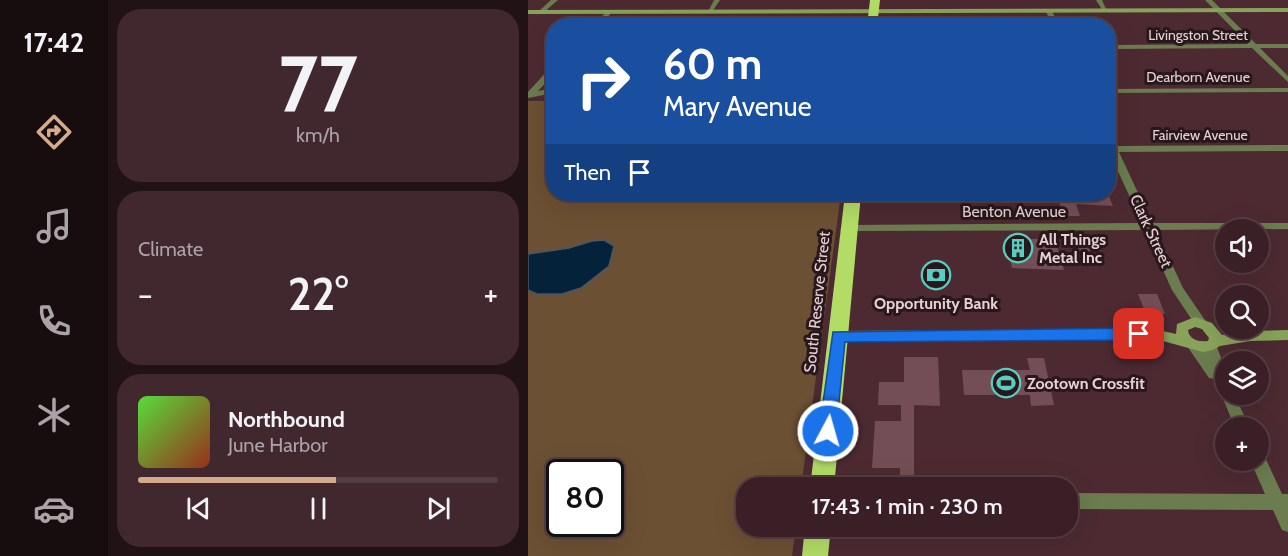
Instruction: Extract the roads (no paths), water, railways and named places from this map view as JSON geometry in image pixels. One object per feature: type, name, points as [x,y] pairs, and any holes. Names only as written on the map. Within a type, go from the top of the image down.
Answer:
[{"type":"highway","points":[[873,18],[875,0]]},
{"type":"highway","name":"South Reserve Street","points":[[823,477],[852,201]]},
{"type":"highway","points":[[815,556],[817,537]]},
{"type":"street","points":[[541,12],[555,0]]},
{"type":"street","points":[[710,11],[717,0]]},
{"type":"street","points":[[1099,0],[1105,10]]},
{"type":"street","points":[[1208,0],[1288,80]]},
{"type":"street","points":[[528,12],[1288,10]]},
{"type":"street","points":[[1049,11],[1052,18]]},
{"type":"street","points":[[603,18],[609,12]]},
{"type":"street","name":"Livingston Street","points":[[1116,47],[1288,46]]},
{"type":"street","points":[[528,96],[546,77]]},
{"type":"street","name":"Dearborn Avenue","points":[[1116,91],[1288,90]]},
{"type":"street","points":[[528,96],[546,92]]},
{"type":"street","points":[[528,96],[546,95]]},
{"type":"street","name":"Fairview Avenue","points":[[1116,144],[1288,148]]},
{"type":"street","name":"Clark Street","points":[[1116,155],[1178,290]]},
{"type":"street","name":"Benton Avenue","points":[[849,228],[1288,226]]},
{"type":"street","points":[[1178,290],[1183,325],[1181,335],[1192,344],[1215,376]]},
{"type":"street","points":[[1178,290],[1210,335],[1215,354]]},
{"type":"street","points":[[1139,334],[1174,330],[1183,325],[1210,335],[1288,335]]},
{"type":"street","points":[[838,336],[1139,334],[1163,336],[1192,344],[1210,335]]},
{"type":"street","points":[[1265,471],[1283,502],[1288,524]]},
{"type":"street","points":[[1078,501],[1283,502]]},
{"type":"water","points":[[604,240],[614,246],[609,266],[581,288],[562,294],[537,294],[528,290],[528,254]]},
{"type":"place","name":"All Things Metal Inc","points":[[1018,248]]},
{"type":"place","name":"Opportunity Bank","points":[[936,275]]},
{"type":"place","name":"Zootown Crossfit","points":[[1006,383]]}]
